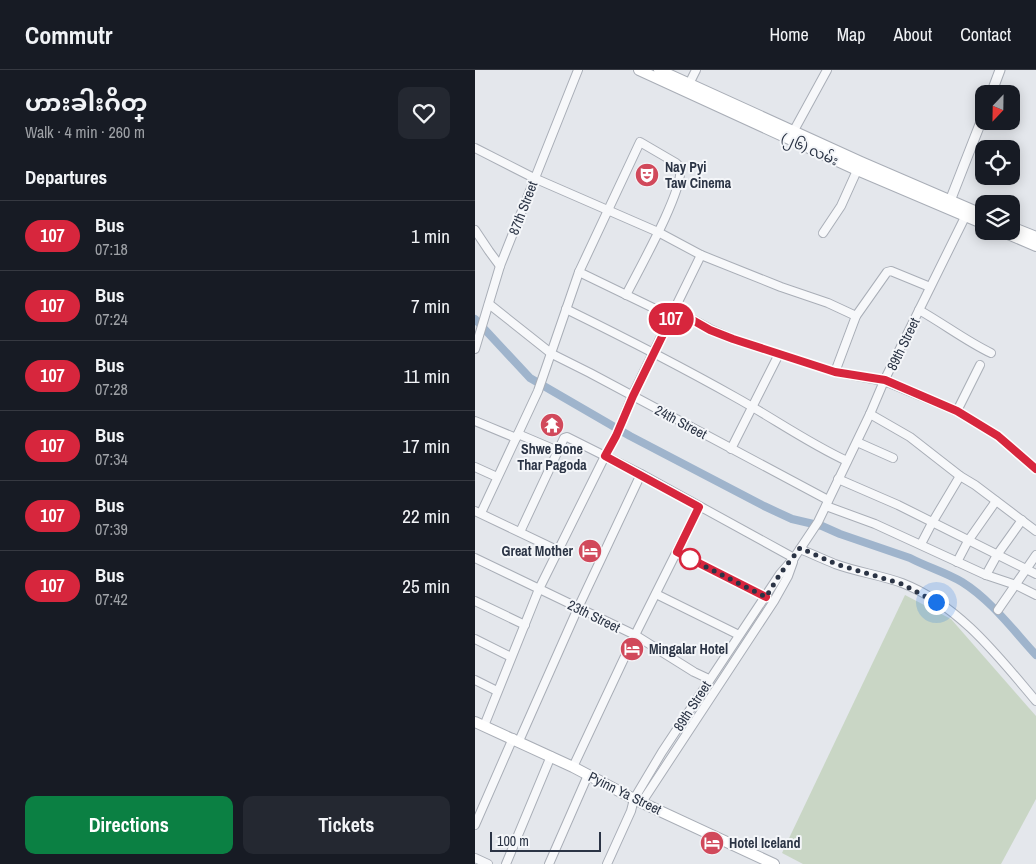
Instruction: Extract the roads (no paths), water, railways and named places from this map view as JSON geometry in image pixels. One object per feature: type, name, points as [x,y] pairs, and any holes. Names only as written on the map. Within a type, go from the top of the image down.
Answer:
[{"type":"main road","name":"(၂၆) လမ်း","points":[[639,70],[948,204],[975,218]]},
{"type":"main road","name":"(၂၆) လမ်း","points":[[659,70],[792,136]]},
{"type":"main road","name":"(၂၆) လမ်း","points":[[968,213],[975,214]]},
{"type":"main road","points":[[1020,230],[1036,237]]},
{"type":"main road","points":[[1020,239],[1036,246]]},
{"type":"main road","name":"Pyinn Ya Street","points":[[479,724],[551,756],[638,800],[774,864]]},
{"type":"street","name":"87th Street","points":[[475,349],[501,266],[578,70]]},
{"type":"street","points":[[689,84],[696,70]]},
{"type":"street","points":[[792,136],[827,70]]},
{"type":"street","points":[[994,85],[1000,70]]},
{"type":"street","points":[[948,204],[978,130]]},
{"type":"street","points":[[559,551],[478,512],[538,391],[579,272],[640,142],[676,163],[680,170],[673,196],[658,232],[626,294]]},
{"type":"street","points":[[475,148],[534,178],[658,232],[701,255],[781,287],[829,303],[857,316]]},
{"type":"street","points":[[823,233],[841,206],[859,166]]},
{"type":"street","name":"89th Street","points":[[638,800],[676,730],[709,679],[780,574],[794,558],[818,522],[885,380],[968,213]]},
{"type":"street","points":[[475,230],[501,266]]},
{"type":"street","points":[[479,724],[497,691],[539,589],[616,436],[633,396],[701,255]]},
{"type":"street","points":[[835,372],[857,316],[889,271],[930,288]]},
{"type":"street","points":[[579,272],[710,330],[835,372],[885,380],[957,411],[998,436],[1036,469]]},
{"type":"street","name":"24th Street","points":[[489,304],[552,354],[590,372],[827,503],[986,575],[1016,585],[1036,595]]},
{"type":"street","points":[[566,309],[654,353],[753,408],[817,447],[847,461]]},
{"type":"street","points":[[919,310],[940,322],[960,337],[991,353]]},
{"type":"street","points":[[731,449],[779,354]]},
{"type":"street","points":[[957,411],[980,365]]},
{"type":"street","points":[[870,414],[910,437],[1036,531]]},
{"type":"street","points":[[475,421],[558,452]]},
{"type":"street","points":[[520,532],[563,438],[567,437],[641,474],[794,558]]},
{"type":"street","points":[[857,442],[893,458]]},
{"type":"street","points":[[475,467],[497,477]]},
{"type":"street","points":[[475,826],[641,474]]},
{"type":"street","points":[[921,544],[931,523],[961,476]]},
{"type":"street","points":[[838,480],[898,505],[1036,574]]},
{"type":"street","points":[[957,562],[968,541],[997,501]]},
{"type":"street","points":[[573,767],[699,507]]},
{"type":"street","points":[[986,575],[997,555],[1022,520]]},
{"type":"street","points":[[800,548],[836,564],[902,584],[956,614],[993,651],[1036,701]]},
{"type":"street","points":[[677,552],[766,597]]},
{"type":"street","points":[[998,610],[1036,555]]},
{"type":"street","name":"23th Street","points":[[475,558],[635,636],[709,679]]},
{"type":"street","name":"89th Street","points":[[607,864],[631,811],[685,735],[774,601],[788,576],[794,558]]},
{"type":"street","points":[[656,594],[739,635]]},
{"type":"street","points":[[475,602],[525,625]]},
{"type":"street","points":[[475,640],[511,657]]},
{"type":"street","points":[[475,680],[497,691]]},
{"type":"street","points":[[676,730],[685,735]]},
{"type":"street","points":[[506,864],[551,756]]},
{"type":"street","points":[[549,864],[588,775]]},
{"type":"street","points":[[475,858],[485,864]]},
{"type":"waterway","points":[[475,319],[530,378],[630,436],[792,519],[822,526],[910,558],[962,582],[983,597],[1036,655]]},
{"type":"place","name":"Nay Pyi Taw Cinema","points":[[647,175]]},
{"type":"place","name":"Shwe Bone Thar Pagoda","points":[[552,425]]},
{"type":"place","name":"Great Mother","points":[[590,551]]},
{"type":"place","name":"Mingalar Hotel","points":[[632,649]]},
{"type":"place","name":"Hotel Iceland","points":[[712,843]]}]
